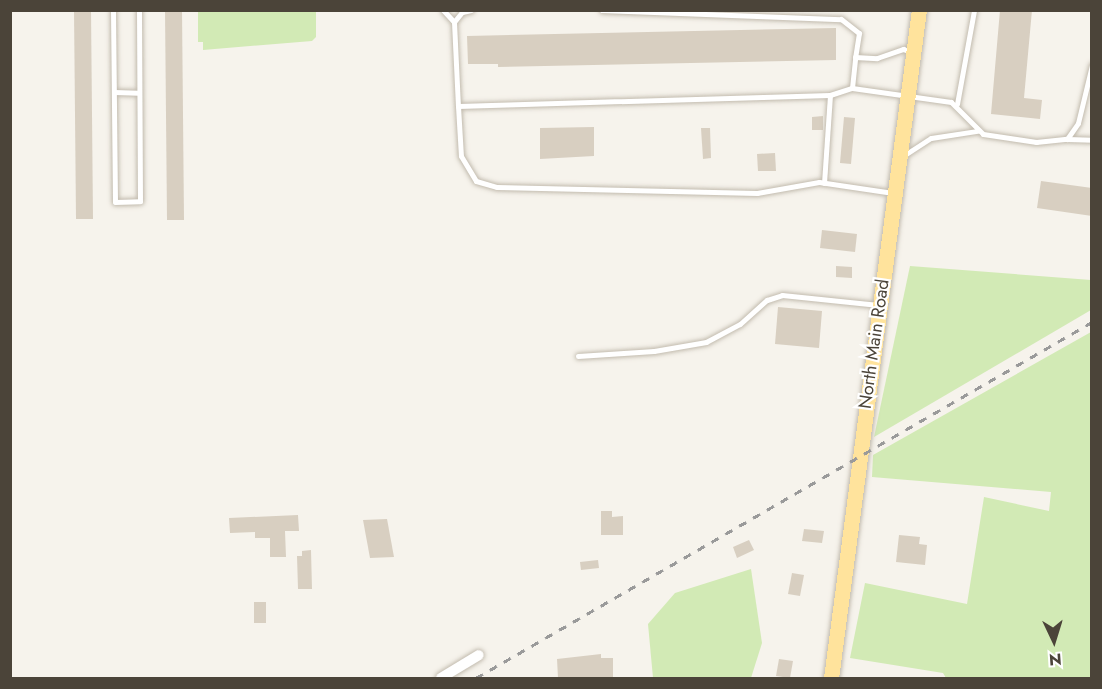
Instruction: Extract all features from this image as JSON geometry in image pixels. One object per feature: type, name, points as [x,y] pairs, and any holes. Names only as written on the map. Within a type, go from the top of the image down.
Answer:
[{"type":"main road","name":"North Main Road","points":[[831,678],[919,10]]},
{"type":"street","points":[[441,678],[479,655]]},
{"type":"lane","points":[[113,10],[115,202],[141,201],[138,93],[139,10]]},
{"type":"lane","points":[[443,10],[454,22],[461,156],[476,181],[497,187],[756,193],[824,183],[894,193]]},
{"type":"lane","points":[[454,22],[462,12],[471,10]]},
{"type":"lane","points":[[602,10],[745,13],[841,19],[859,33],[852,88]]},
{"type":"lane","points":[[957,104],[974,10]]},
{"type":"lane","points":[[855,57],[877,58],[903,50],[914,53]]},
{"type":"lane","points":[[1067,139],[1078,123],[1092,65]]},
{"type":"lane","points":[[458,106],[830,95],[852,88],[957,104],[977,131]]},
{"type":"lane","points":[[114,92],[138,93]]},
{"type":"lane","points":[[824,183],[830,95]]},
{"type":"lane","points":[[899,159],[931,138],[977,131],[1036,142],[1067,139],[1092,140]]},
{"type":"lane","points":[[579,356],[654,351],[706,342],[740,324],[766,300],[782,295],[880,305]]},
{"type":"green space","points":[[198,11],[316,11],[316,37],[312,41],[203,50],[203,42],[198,42]]},
{"type":"green space","points":[[910,266],[1091,280],[1091,310],[874,437]]},
{"type":"green space","points":[[1091,332],[1091,678],[946,678],[943,673],[850,658],[865,583],[967,604],[984,497],[1049,511],[1051,492],[872,477],[873,455]]},
{"type":"green space","points":[[751,569],[762,643],[751,678],[653,678],[648,624],[675,593]]},
{"type":"building","points":[[74,10],[91,10],[93,219],[76,219]]},
{"type":"building","points":[[165,10],[182,10],[184,220],[167,220]]},
{"type":"building","points":[[1000,10],[1032,10],[1024,98],[1042,100],[1040,119],[991,114]]},
{"type":"building","points":[[836,28],[836,60],[498,67],[498,64],[468,64],[467,36]]},
{"type":"building","points":[[823,116],[823,130],[812,130],[812,117]]},
{"type":"building","points":[[844,117],[855,118],[851,164],[840,163]]},
{"type":"building","points":[[594,127],[594,156],[540,159],[540,128]]},
{"type":"building","points":[[701,128],[710,128],[711,158],[703,159]]},
{"type":"building","points":[[775,153],[776,171],[758,171],[757,154]]},
{"type":"building","points":[[1041,181],[1092,188],[1092,216],[1037,208]]},
{"type":"building","points":[[822,230],[857,234],[855,252],[820,248]]},
{"type":"building","points":[[836,266],[852,267],[852,278],[836,277]]},
{"type":"building","points":[[778,307],[822,311],[819,348],[775,344]]},
{"type":"building","points":[[601,511],[612,511],[612,517],[623,516],[623,535],[601,535]]},
{"type":"building","points":[[298,515],[299,531],[285,531],[286,557],[270,557],[270,538],[255,538],[255,532],[230,533],[229,518]]},
{"type":"building","points":[[387,519],[394,557],[370,558],[363,520]]},
{"type":"building","points":[[804,529],[824,531],[822,543],[802,541]]},
{"type":"building","points":[[899,535],[920,537],[919,544],[927,545],[925,565],[896,562]]},
{"type":"building","points":[[749,540],[754,550],[737,558],[733,547]]},
{"type":"building","points":[[311,550],[312,589],[298,589],[297,556],[302,556],[302,551]]},
{"type":"building","points":[[598,560],[599,568],[581,570],[580,562]]},
{"type":"building","points":[[792,573],[804,575],[800,596],[788,594]]},
{"type":"building","points":[[254,602],[266,602],[266,623],[254,623]]},
{"type":"building","points":[[601,654],[601,658],[613,658],[613,678],[558,678],[557,659]]},
{"type":"building","points":[[779,659],[793,661],[790,678],[776,676]]},
{"type":"railway","points":[[476,678],[1092,322]]}]
